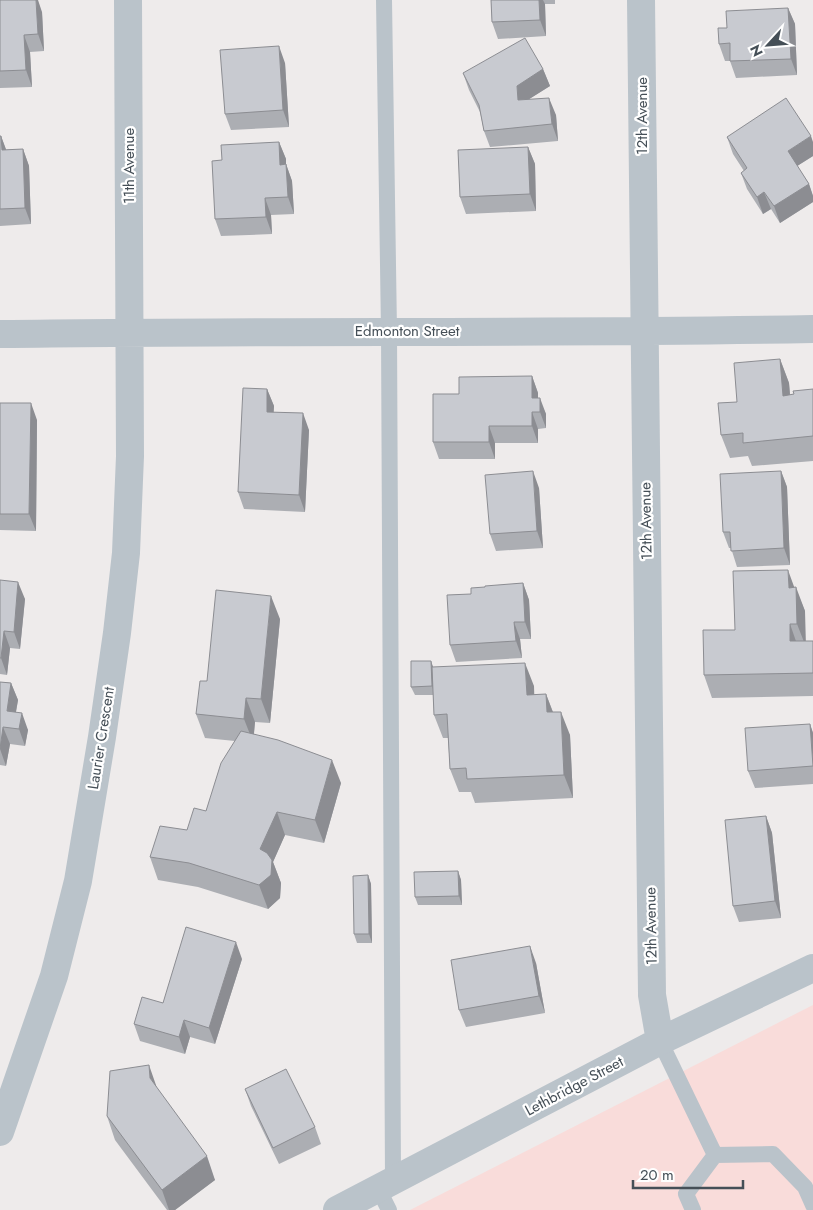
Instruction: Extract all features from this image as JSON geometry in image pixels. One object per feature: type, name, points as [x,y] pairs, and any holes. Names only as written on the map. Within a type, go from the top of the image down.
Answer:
[{"type":"street","name":"11th Avenue","points":[[128,0],[129,332]]},
{"type":"street","name":"12th Avenue","points":[[641,0],[643,332],[652,995],[660,1041]]},
{"type":"street","name":"Edmonton Street","points":[[0,334],[389,331],[643,332],[813,329]]},
{"type":"street","name":"Laurier Crescent","points":[[0,1132],[54,976],[78,880],[102,737],[126,553],[130,456],[129,332]]},
{"type":"street","name":"Lethbridge Street","points":[[337,1210],[387,1193],[660,1041],[813,968]]},
{"type":"lane","points":[[384,0],[389,331],[387,1193]]},
{"type":"lane","points":[[660,1041],[715,1154]]},
{"type":"lane","points":[[715,1154],[773,1154],[805,1187],[813,1205]]},
{"type":"lane","points":[[693,1210],[686,1194],[715,1154]]},
{"type":"shaded area","points":[[813,1005],[813,1210],[410,1210]]},
{"type":"building","points":[[0,0],[36,0],[38,34],[24,35],[26,70],[0,71]]},
{"type":"building","points":[[491,0],[539,0],[540,20],[492,22]]},
{"type":"building","points":[[788,8],[791,59],[730,61],[730,43],[719,44],[718,28],[727,28],[726,11]]},
{"type":"building","points":[[525,38],[543,69],[517,86],[518,100],[549,98],[552,124],[484,131],[479,105],[463,73]]},
{"type":"building","points":[[279,46],[283,110],[225,114],[220,50]]},
{"type":"building","points":[[786,98],[811,136],[788,151],[809,184],[774,206],[764,192],[757,197],[741,173],[747,168],[727,137]]},
{"type":"building","points":[[0,136],[2,150],[23,149],[25,208],[0,209]]},
{"type":"building","points":[[279,142],[280,165],[286,164],[288,197],[265,198],[266,217],[215,219],[212,161],[222,160],[221,145]]},
{"type":"building","points":[[528,147],[530,194],[460,197],[458,150]]},
{"type":"building","points":[[780,359],[783,396],[794,394],[793,391],[813,389],[813,436],[743,443],[743,433],[721,435],[718,403],[737,402],[734,363]]},
{"type":"building","points":[[532,376],[532,398],[540,398],[540,412],[532,412],[532,426],[489,426],[489,442],[433,442],[433,394],[459,394],[459,377]]},
{"type":"building","points":[[243,388],[267,389],[267,412],[303,413],[299,495],[238,492]]},
{"type":"building","points":[[0,403],[31,403],[29,514],[0,514]]},
{"type":"building","points":[[533,471],[537,531],[490,534],[485,475]]},
{"type":"building","points":[[781,471],[784,548],[731,551],[730,532],[723,532],[720,474]]},
{"type":"building","points":[[788,570],[789,588],[796,587],[797,624],[790,624],[790,641],[813,641],[813,673],[704,675],[703,630],[735,630],[733,571]]},
{"type":"building","points":[[0,580],[18,582],[14,632],[4,631],[1,658],[0,658]]},
{"type":"building","points":[[523,583],[525,622],[514,622],[516,641],[450,645],[447,595],[471,594],[471,588]]},
{"type":"building","points":[[216,590],[271,596],[261,699],[246,698],[244,719],[196,714],[200,681],[207,681]]},
{"type":"building","points":[[411,661],[431,661],[432,686],[411,687]]},
{"type":"building","points":[[525,663],[527,695],[546,694],[547,712],[561,712],[564,775],[467,779],[466,768],[450,769],[447,714],[434,715],[432,667]]},
{"type":"building","points":[[0,682],[11,683],[7,711],[22,713],[19,729],[3,727],[0,749]]},
{"type":"building","points":[[810,724],[813,766],[748,771],[745,728]]},
{"type":"building","points":[[241,731],[278,740],[332,760],[315,820],[277,812],[260,849],[267,853],[272,860],[271,875],[259,885],[189,863],[150,857],[160,826],[187,830],[194,808],[206,811],[221,763]]},
{"type":"building","points":[[766,816],[775,901],[733,906],[725,820]]},
{"type":"building","points":[[458,871],[459,896],[415,897],[414,872]]},
{"type":"building","points":[[368,875],[369,934],[354,934],[353,876]]},
{"type":"building","points":[[186,927],[236,942],[209,1028],[184,1020],[179,1037],[134,1024],[142,997],[163,1003]]},
{"type":"building","points":[[530,946],[539,996],[459,1010],[451,960]]},
{"type":"building","points":[[149,1065],[150,1078],[207,1156],[162,1190],[107,1116],[110,1071]]},
{"type":"building","points":[[286,1069],[315,1127],[273,1148],[245,1089]]}]
